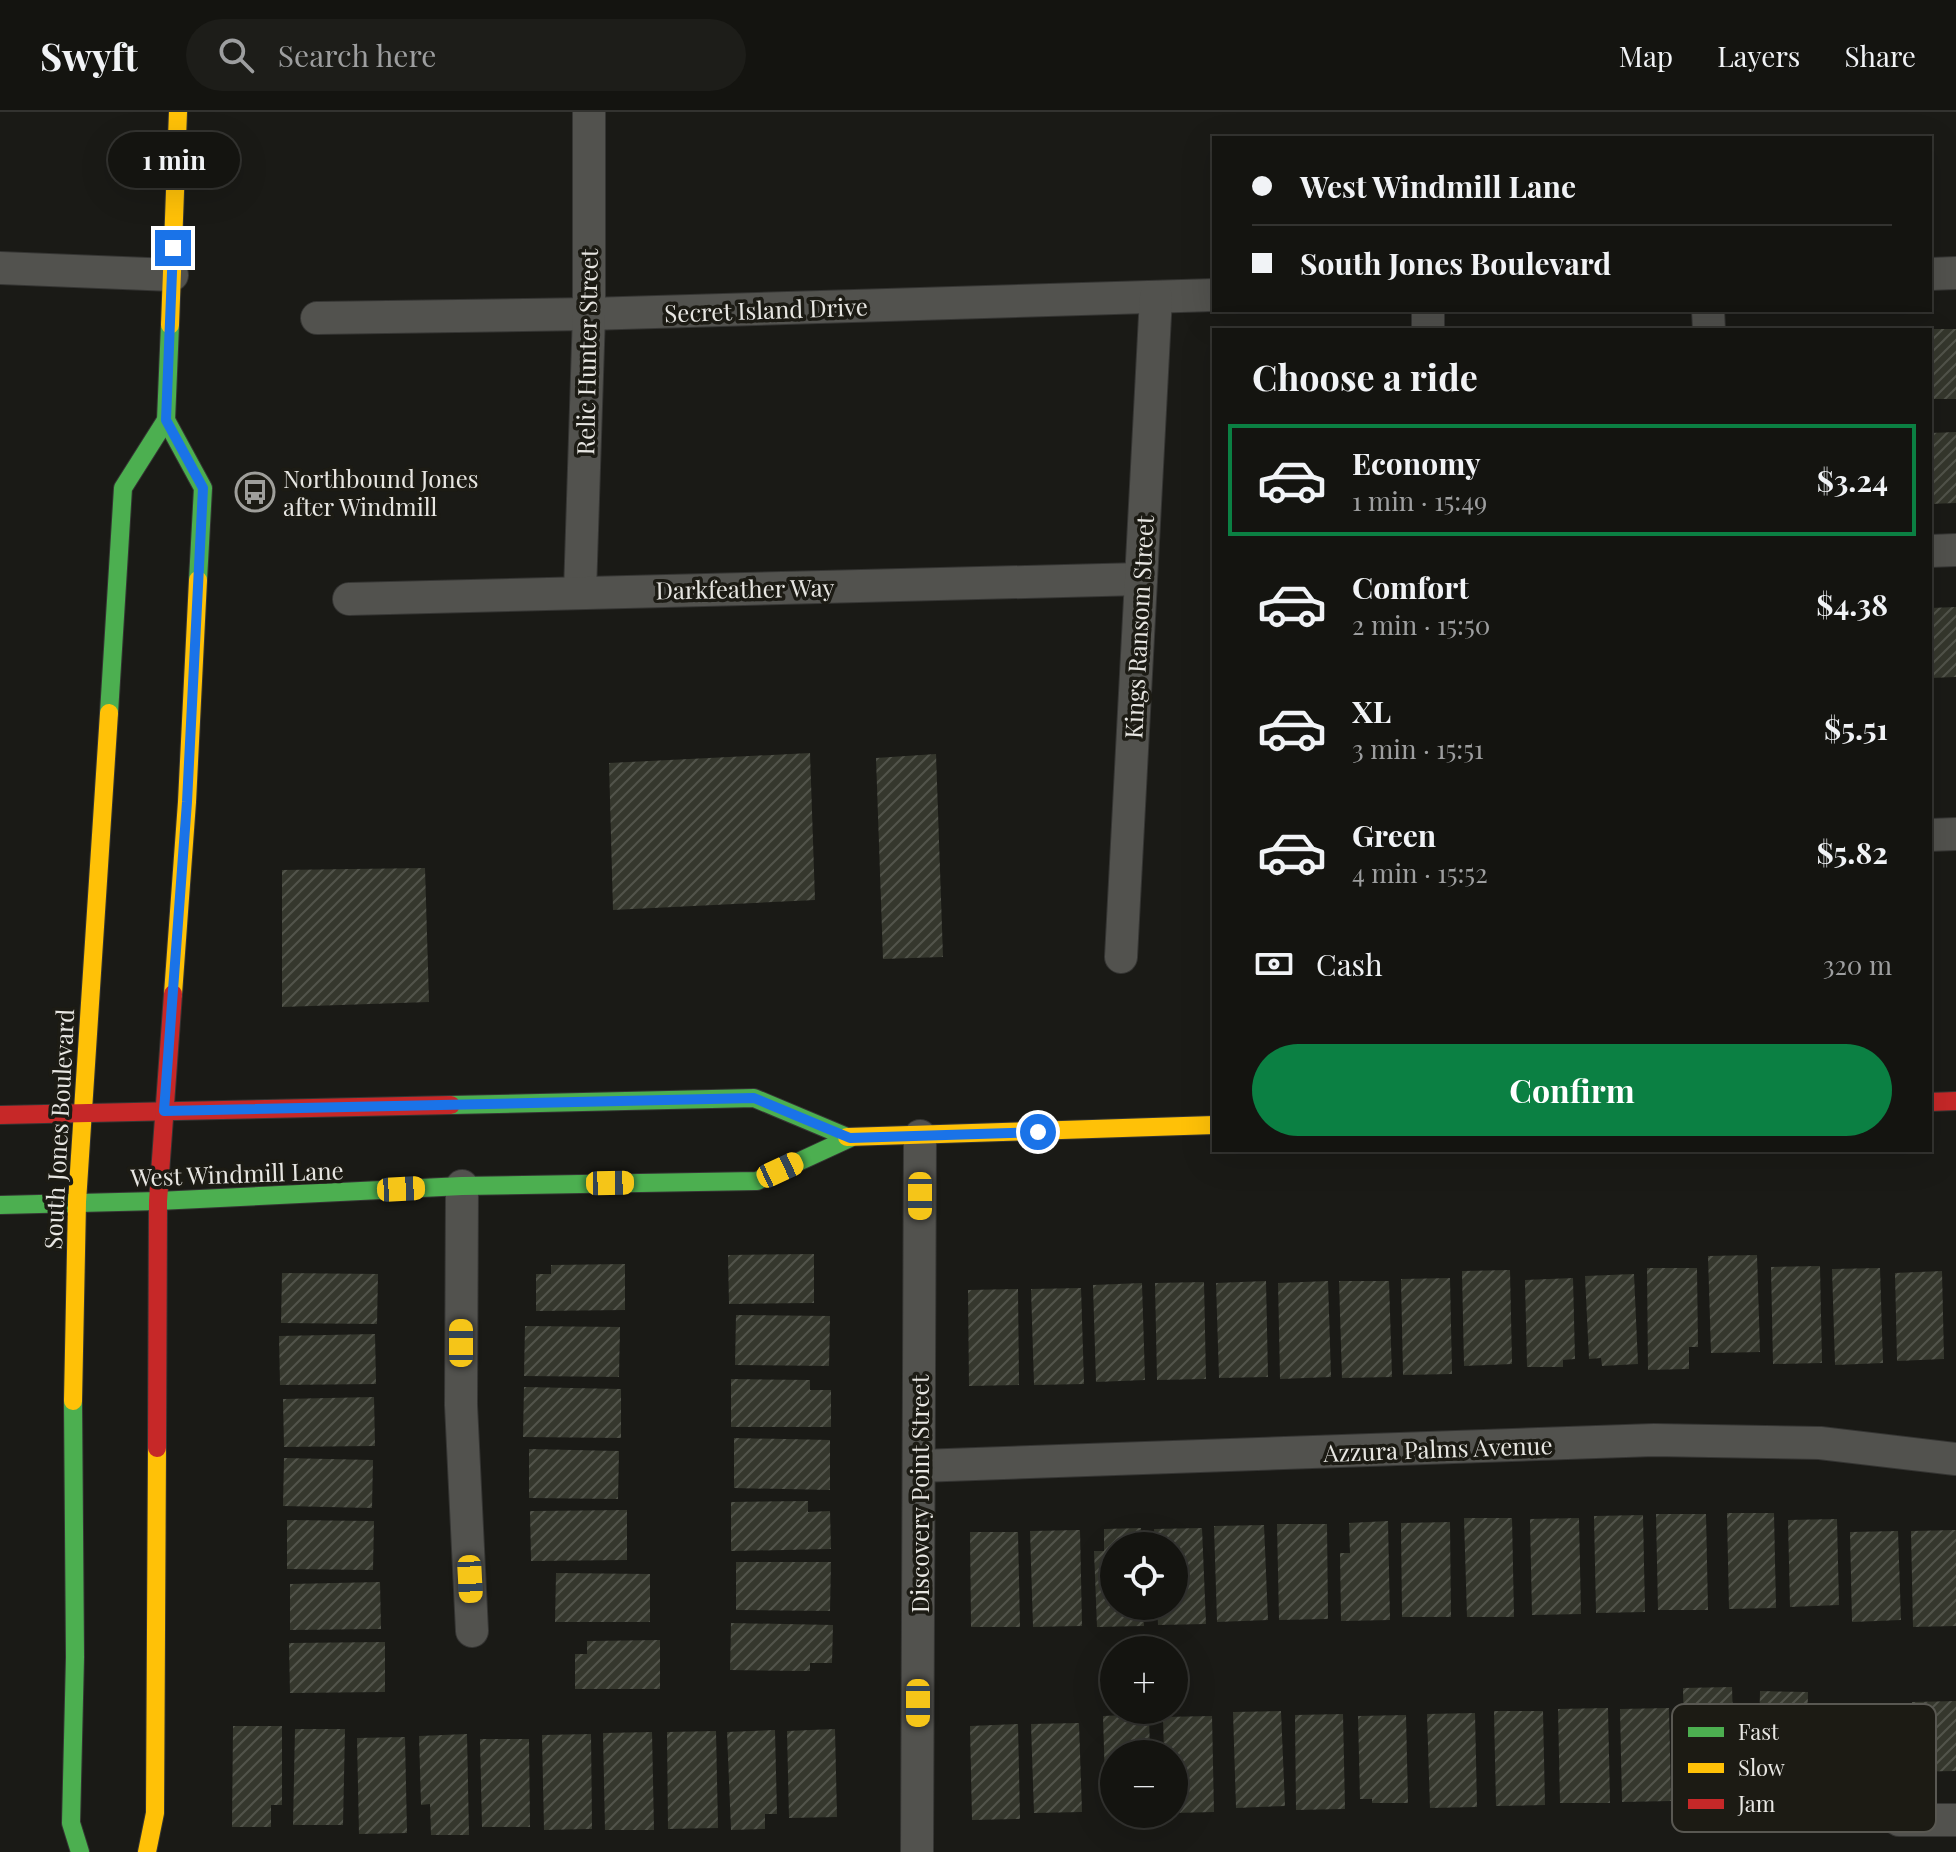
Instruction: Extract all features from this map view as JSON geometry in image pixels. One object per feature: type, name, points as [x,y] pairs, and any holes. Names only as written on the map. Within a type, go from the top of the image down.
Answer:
[{"type":"main road","name":"South Jones Boulevard","points":[[80,1852],[71,1823],[75,1657],[73,1366],[77,1202],[123,488],[166,420],[178,112]]},
{"type":"main road","points":[[147,1852],[155,1813],[158,1201],[187,802],[203,488],[166,420]]},
{"type":"main road","name":"West Windmill Lane","points":[[0,1115],[754,1098],[850,1138]]},
{"type":"main road","points":[[1932,1102],[1956,1101]]},
{"type":"main road","name":"West Windmill Lane","points":[[0,1205],[158,1201],[462,1186],[757,1181],[850,1138],[1212,1125]]},
{"type":"street","name":"Relic Hunter Street","points":[[580,592],[589,314],[589,112]]},
{"type":"street","points":[[0,268],[172,275]]},
{"type":"street","points":[[1932,274],[1956,273]]},
{"type":"street","name":"Secret Island Drive","points":[[317,318],[589,314],[1212,295]]},
{"type":"street","name":"Kings Ransom Street","points":[[1121,957],[1156,297]]},
{"type":"street","points":[[1932,551],[1956,550]]},
{"type":"street","name":"Darkfeather Way","points":[[349,599],[1141,579]]},
{"type":"street","points":[[1932,835],[1956,834]]},
{"type":"street","name":"Discovery Point Street","points":[[917,1852],[920,1136]]},
{"type":"street","points":[[462,1186],[461,1405],[472,1631]]},
{"type":"street","name":"Azzura Palms Avenue","points":[[919,1466],[1654,1440],[1820,1443],[1956,1459]]},
{"type":"building","points":[[1932,329],[1956,329],[1956,399],[1932,399]]},
{"type":"building","points":[[1956,432],[1956,503],[1932,504],[1932,433]]},
{"type":"building","points":[[1956,607],[1956,677],[1932,678],[1932,608]]},
{"type":"building","points":[[810,753],[815,900],[613,910],[609,763]]},
{"type":"building","points":[[936,754],[943,957],[883,959],[876,758]]},
{"type":"building","points":[[425,868],[429,1002],[282,1007],[282,870]]},
{"type":"building","points":[[814,1254],[814,1303],[729,1304],[728,1255]]},
{"type":"building","points":[[1757,1255],[1760,1352],[1711,1353],[1708,1256]]},
{"type":"building","points":[[625,1264],[625,1310],[536,1311],[536,1274],[551,1274],[551,1265]]},
{"type":"building","points":[[1820,1266],[1822,1363],[1773,1364],[1771,1267]]},
{"type":"building","points":[[1647,1268],[1697,1268],[1698,1347],[1689,1347],[1689,1369],[1648,1370]]},
{"type":"building","points":[[1880,1268],[1883,1363],[1835,1365],[1832,1269]]},
{"type":"building","points":[[1510,1270],[1512,1364],[1464,1366],[1462,1271]]},
{"type":"building","points":[[1942,1271],[1944,1359],[1897,1361],[1895,1273]]},
{"type":"building","points":[[282,1273],[378,1274],[377,1324],[281,1323]]},
{"type":"building","points":[[1634,1274],[1638,1364],[1602,1366],[1601,1358],[1589,1359],[1585,1276]]},
{"type":"building","points":[[1450,1278],[1452,1374],[1403,1375],[1401,1279]]},
{"type":"building","points":[[1573,1278],[1575,1359],[1563,1360],[1563,1367],[1527,1367],[1525,1280]]},
{"type":"building","points":[[1266,1281],[1268,1377],[1219,1378],[1216,1283]]},
{"type":"building","points":[[1328,1281],[1331,1377],[1280,1379],[1278,1283]]},
{"type":"building","points":[[1339,1281],[1389,1281],[1392,1377],[1342,1378]]},
{"type":"building","points":[[1204,1282],[1206,1379],[1157,1380],[1155,1283]]},
{"type":"building","points":[[1142,1283],[1145,1380],[1096,1382],[1093,1285]]},
{"type":"building","points":[[1081,1288],[1084,1384],[1034,1385],[1031,1289]]},
{"type":"building","points":[[1018,1289],[1019,1385],[969,1386],[968,1290]]},
{"type":"building","points":[[736,1315],[830,1316],[829,1366],[735,1365]]},
{"type":"building","points":[[525,1326],[620,1327],[619,1377],[524,1376]]},
{"type":"building","points":[[375,1334],[376,1384],[280,1385],[279,1336]]},
{"type":"building","points":[[731,1379],[810,1380],[810,1390],[831,1390],[831,1427],[731,1427]]},
{"type":"building","points":[[524,1387],[621,1389],[621,1438],[523,1437]]},
{"type":"building","points":[[374,1397],[375,1446],[284,1447],[283,1399]]},
{"type":"building","points":[[734,1438],[830,1440],[830,1490],[734,1488]]},
{"type":"building","points":[[529,1449],[619,1451],[618,1499],[529,1498]]},
{"type":"building","points":[[284,1458],[373,1460],[372,1508],[283,1506]]},
{"type":"building","points":[[808,1501],[808,1512],[830,1511],[831,1549],[731,1551],[731,1502]]},
{"type":"building","points":[[627,1510],[627,1560],[531,1561],[530,1511]]},
{"type":"building","points":[[1727,1513],[1774,1513],[1776,1608],[1729,1609]]},
{"type":"building","points":[[1656,1514],[1706,1514],[1708,1610],[1658,1610]]},
{"type":"building","points":[[1643,1515],[1645,1612],[1596,1613],[1594,1516]]},
{"type":"building","points":[[1464,1518],[1512,1518],[1514,1617],[1467,1617]]},
{"type":"building","points":[[1579,1518],[1581,1614],[1532,1615],[1530,1519]]},
{"type":"building","points":[[1837,1519],[1839,1605],[1790,1607],[1788,1520]]},
{"type":"building","points":[[287,1520],[374,1521],[373,1570],[287,1569]]},
{"type":"building","points":[[1388,1521],[1390,1620],[1341,1621],[1340,1553],[1350,1553],[1349,1523]]},
{"type":"building","points":[[1450,1522],[1451,1617],[1402,1617],[1401,1523]]},
{"type":"building","points":[[1277,1524],[1327,1524],[1328,1619],[1279,1620]]},
{"type":"building","points":[[1264,1525],[1268,1620],[1217,1622],[1214,1526]]},
{"type":"building","points":[[1141,1528],[1141,1532],[1104,1532],[1104,1529]]},
{"type":"building","points":[[1202,1528],[1206,1624],[1158,1625],[1158,1620],[1188,1620],[1188,1532],[1154,1532],[1154,1529]]},
{"type":"building","points":[[1080,1530],[1082,1626],[1033,1627],[1030,1531]]},
{"type":"building","points":[[1956,1530],[1956,1626],[1913,1627],[1911,1531]]},
{"type":"building","points":[[1898,1531],[1901,1620],[1852,1622],[1850,1532]]},
{"type":"building","points":[[970,1532],[1018,1532],[1020,1627],[971,1627]]},
{"type":"building","points":[[1094,1551],[1100,1551],[1100,1620],[1144,1620],[1144,1626],[1097,1627]]},
{"type":"building","points":[[736,1562],[831,1562],[830,1611],[736,1610]]},
{"type":"building","points":[[556,1573],[650,1574],[650,1622],[555,1622]]},
{"type":"building","points":[[380,1582],[381,1629],[290,1630],[290,1584]]},
{"type":"building","points":[[731,1623],[833,1625],[832,1663],[810,1663],[810,1671],[730,1670]]},
{"type":"building","points":[[660,1640],[660,1689],[575,1689],[575,1654],[587,1654],[587,1641]]},
{"type":"building","points":[[385,1642],[385,1692],[290,1693],[289,1643]]},
{"type":"building","points":[[1732,1687],[1733,1704],[1683,1704],[1683,1688]]},
{"type":"building","points":[[1760,1691],[1808,1692],[1808,1704],[1760,1704]]},
{"type":"building","points":[[1956,1701],[1956,1771],[1936,1771],[1936,1704],[1912,1702]]},
{"type":"building","points":[[1608,1708],[1610,1803],[1560,1803],[1558,1709]]},
{"type":"building","points":[[1669,1708],[1671,1801],[1622,1802],[1620,1709]]},
{"type":"building","points":[[1281,1711],[1285,1806],[1236,1808],[1233,1712]]},
{"type":"building","points":[[1494,1711],[1543,1711],[1545,1805],[1496,1806]]},
{"type":"building","points":[[1475,1713],[1477,1807],[1430,1808],[1427,1714]]},
{"type":"building","points":[[1343,1714],[1345,1809],[1296,1810],[1295,1715]]},
{"type":"building","points":[[1406,1715],[1408,1803],[1372,1803],[1372,1799],[1360,1799],[1358,1716]]},
{"type":"building","points":[[1188,1716],[1212,1716],[1214,1812],[1188,1813],[1188,1740],[1164,1740],[1163,1724],[1188,1724]]},
{"type":"building","points":[[1079,1723],[1082,1812],[1034,1813],[1031,1724]]},
{"type":"building","points":[[1018,1724],[1020,1819],[972,1820],[970,1726]]},
{"type":"building","points":[[1103,1724],[1149,1724],[1150,1740],[1104,1740]]},
{"type":"building","points":[[233,1726],[282,1726],[282,1805],[271,1805],[271,1827],[232,1827]]},
{"type":"building","points":[[295,1729],[345,1729],[343,1825],[293,1825]]},
{"type":"building","points":[[835,1729],[837,1817],[789,1818],[787,1731]]},
{"type":"building","points":[[775,1730],[777,1814],[765,1814],[765,1829],[731,1830],[727,1732]]},
{"type":"building","points":[[716,1731],[718,1828],[668,1829],[667,1732]]},
{"type":"building","points":[[652,1732],[654,1830],[605,1830],[603,1733]]},
{"type":"building","points":[[467,1734],[469,1835],[431,1835],[430,1804],[421,1805],[419,1736]]},
{"type":"building","points":[[591,1734],[592,1829],[544,1830],[542,1735]]},
{"type":"building","points":[[405,1737],[407,1833],[359,1834],[357,1738]]},
{"type":"building","points":[[480,1739],[529,1739],[530,1827],[482,1827]]},
{"type":"traffic: fast","points":[[109,713],[123,488],[166,420],[170,325]]},
{"type":"traffic: fast","points":[[166,420],[203,488],[198,580]]},
{"type":"traffic: fast","points":[[451,1105],[754,1098],[847,1137]]},
{"type":"traffic: fast","points":[[0,1205],[158,1201],[462,1186],[757,1181],[850,1138]]},
{"type":"traffic: fast","points":[[73,1401],[75,1657],[71,1823],[80,1852]]},
{"type":"traffic: slow","points":[[170,325],[178,112]]},
{"type":"traffic: slow","points":[[173,994],[187,802],[198,580]]},
{"type":"traffic: slow","points":[[73,1401],[77,1202],[109,713]]},
{"type":"traffic: slow","points":[[847,1137],[1212,1125]]},
{"type":"traffic: slow","points":[[147,1852],[155,1813],[157,1448]]},
{"type":"traffic: jam","points":[[157,1448],[158,1201],[173,994]]},
{"type":"traffic: jam","points":[[1932,1102],[1956,1101]]},
{"type":"traffic: jam","points":[[0,1115],[451,1105]]},
{"type":"place","name":"Northbound Jones after Windmill","points":[[255,492]]},
{"type":"route","points":[[173,248],[166,420],[203,488],[187,802],[164,1111],[754,1098],[850,1138],[1038,1132]]}]
